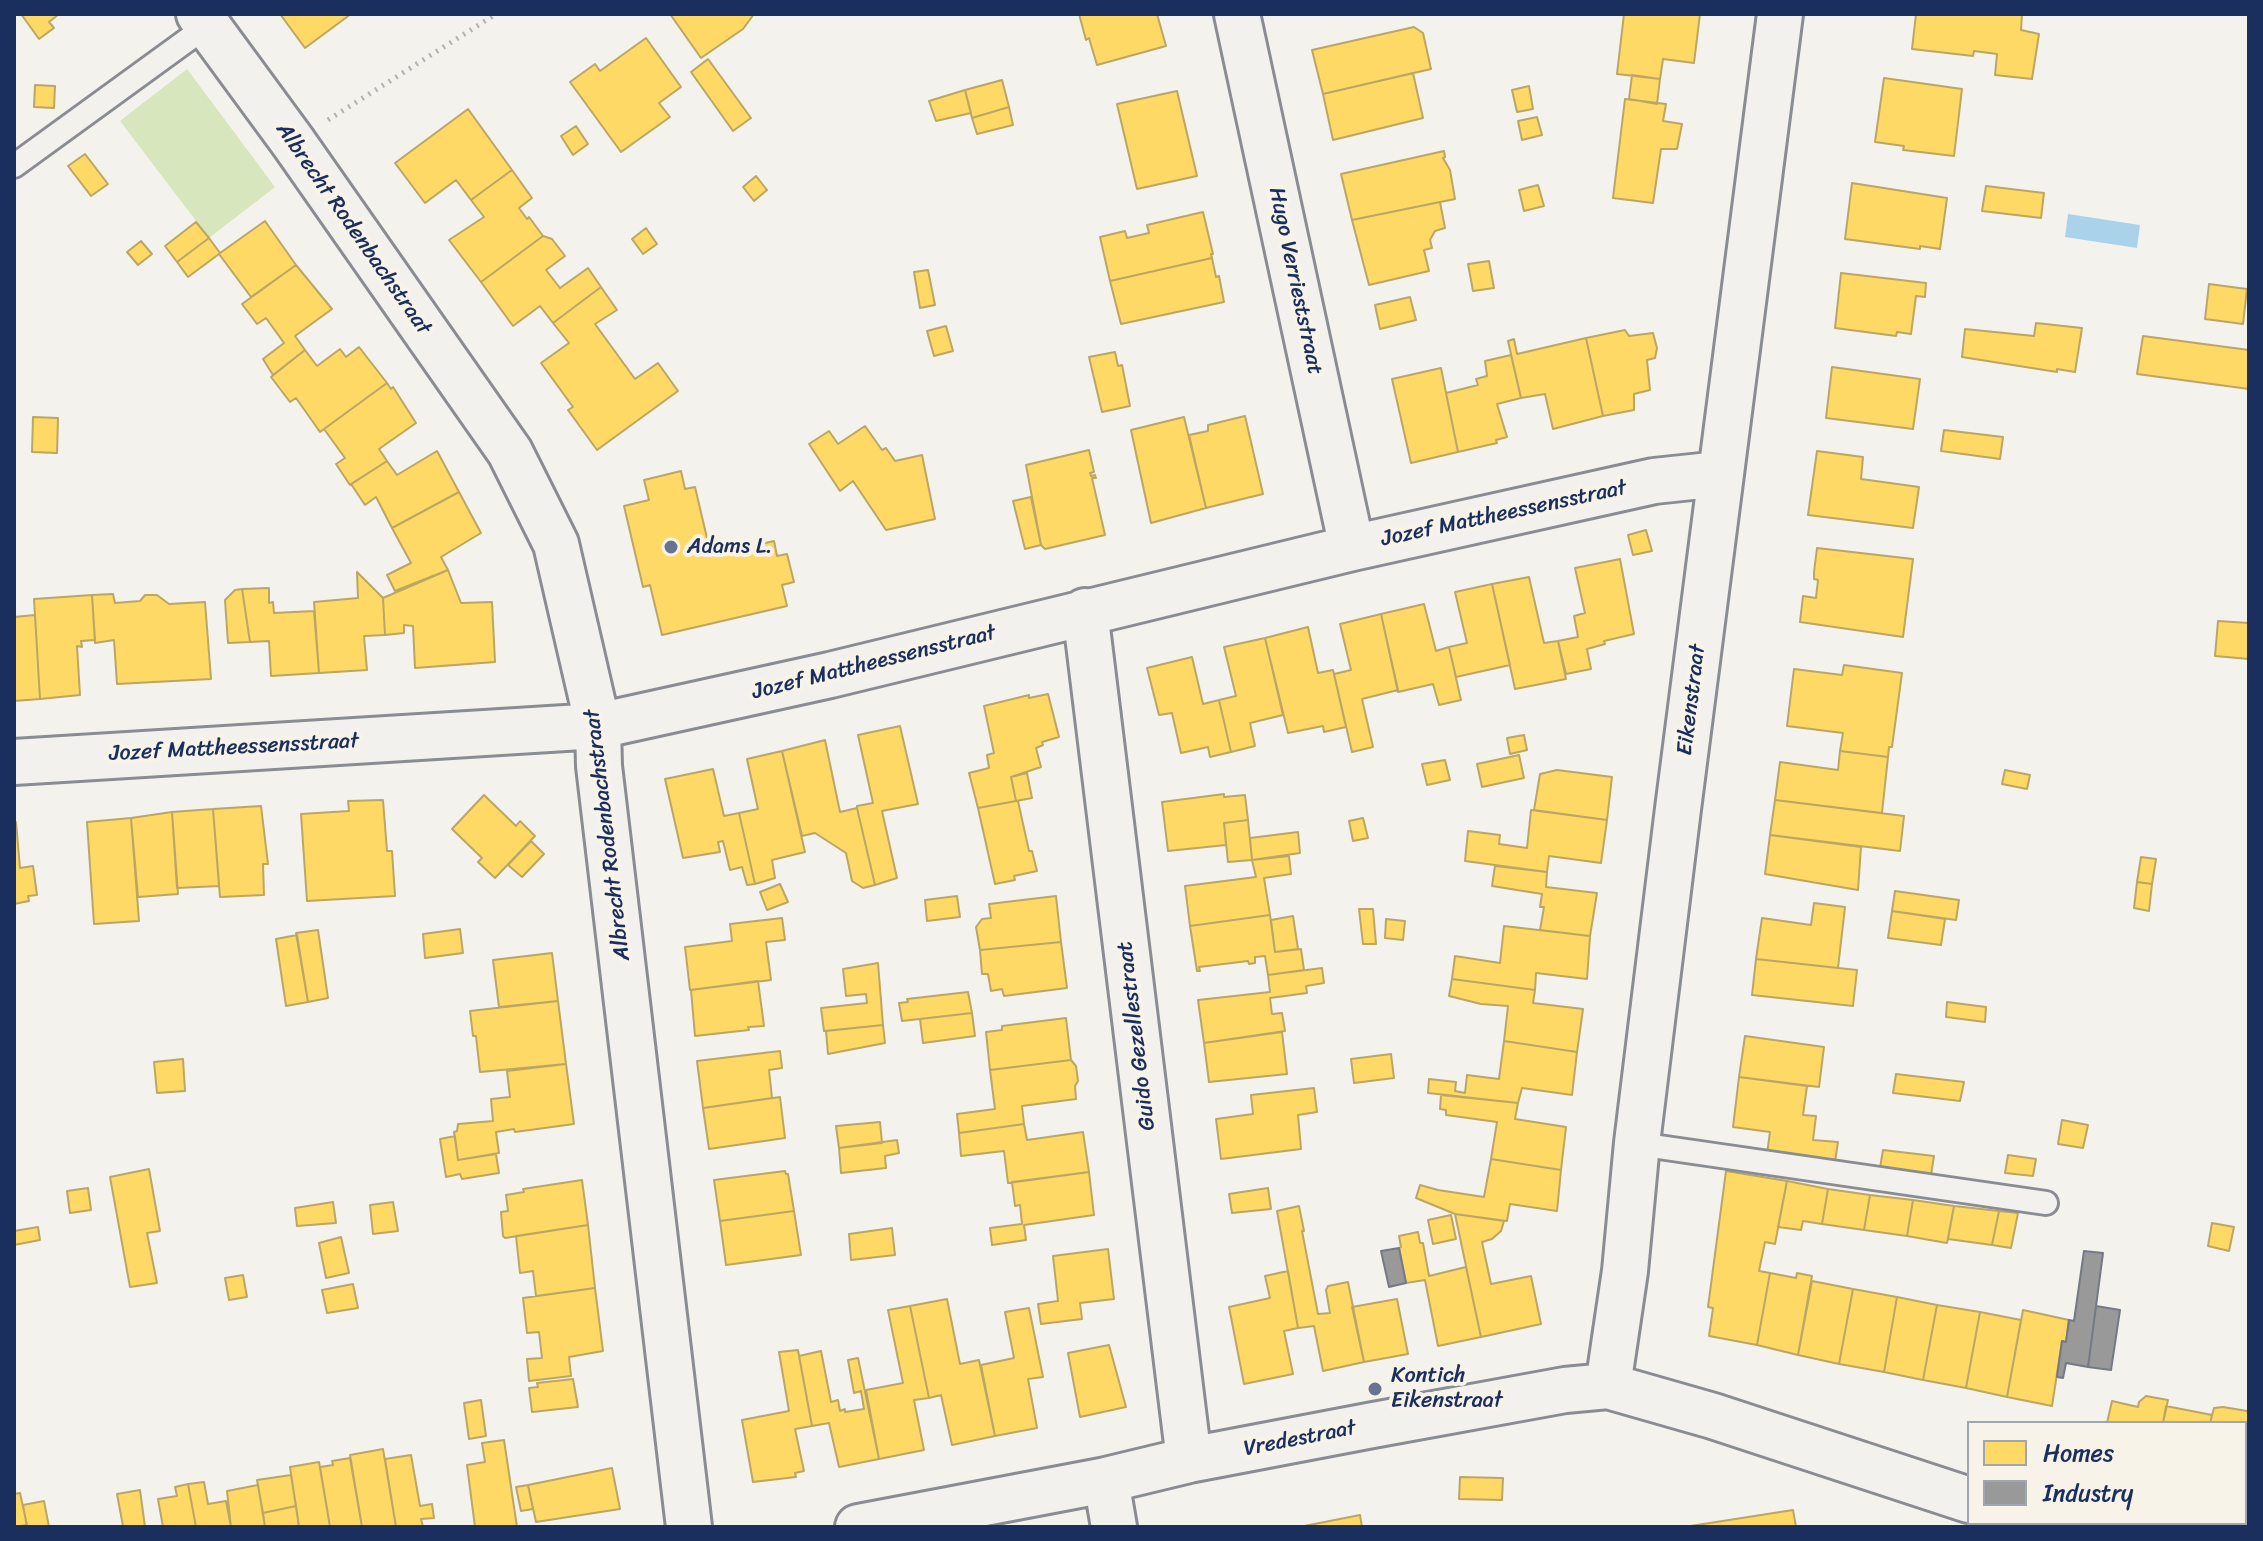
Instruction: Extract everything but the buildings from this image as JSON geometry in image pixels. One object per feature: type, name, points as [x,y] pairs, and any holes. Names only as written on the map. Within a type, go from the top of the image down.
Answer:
[{"type":"street","name":"Hugo Verrieststraat","points":[[1237,14],[1352,548]]},
{"type":"street","name":"Eikenstraat","points":[[1608,1386],[1625,1271],[1720,474],[1780,14]]},
{"type":"street","name":"Albrecht Rodenbachstraat","points":[[203,20],[293,142],[510,452],[556,544],[598,726],[599,766],[689,1527]]},
{"type":"street","name":"Jozef Mattheessensstraat","points":[[14,762],[598,726],[830,675],[1352,548],[1654,481],[1720,474]]},
{"type":"street","name":"Guido Gezellestraat","points":[[1085,611],[1189,1460]]},
{"type":"street","name":"Vredestraat","points":[[858,1527],[1106,1480],[1189,1460],[1565,1390],[1608,1386],[1713,1416],[1967,1499]]},
{"type":"street","points":[[1106,1480],[1114,1527]]},
{"type":"lane","points":[[14,166],[203,20]]},
{"type":"lane","points":[[1638,1144],[2046,1203]]},
{"type":"path","points":[[293,142],[496,14]]},
{"type":"green space","points":[[187,69],[275,187],[209,238],[120,121]]},
{"type":"water","points":[[2068,214],[2140,225],[2137,248],[2065,237]]},
{"type":"place","name":"Adams L.","points":[[671,547]]},
{"type":"place","name":"Kontich Eikenstraat","points":[[1375,1389]]}]
